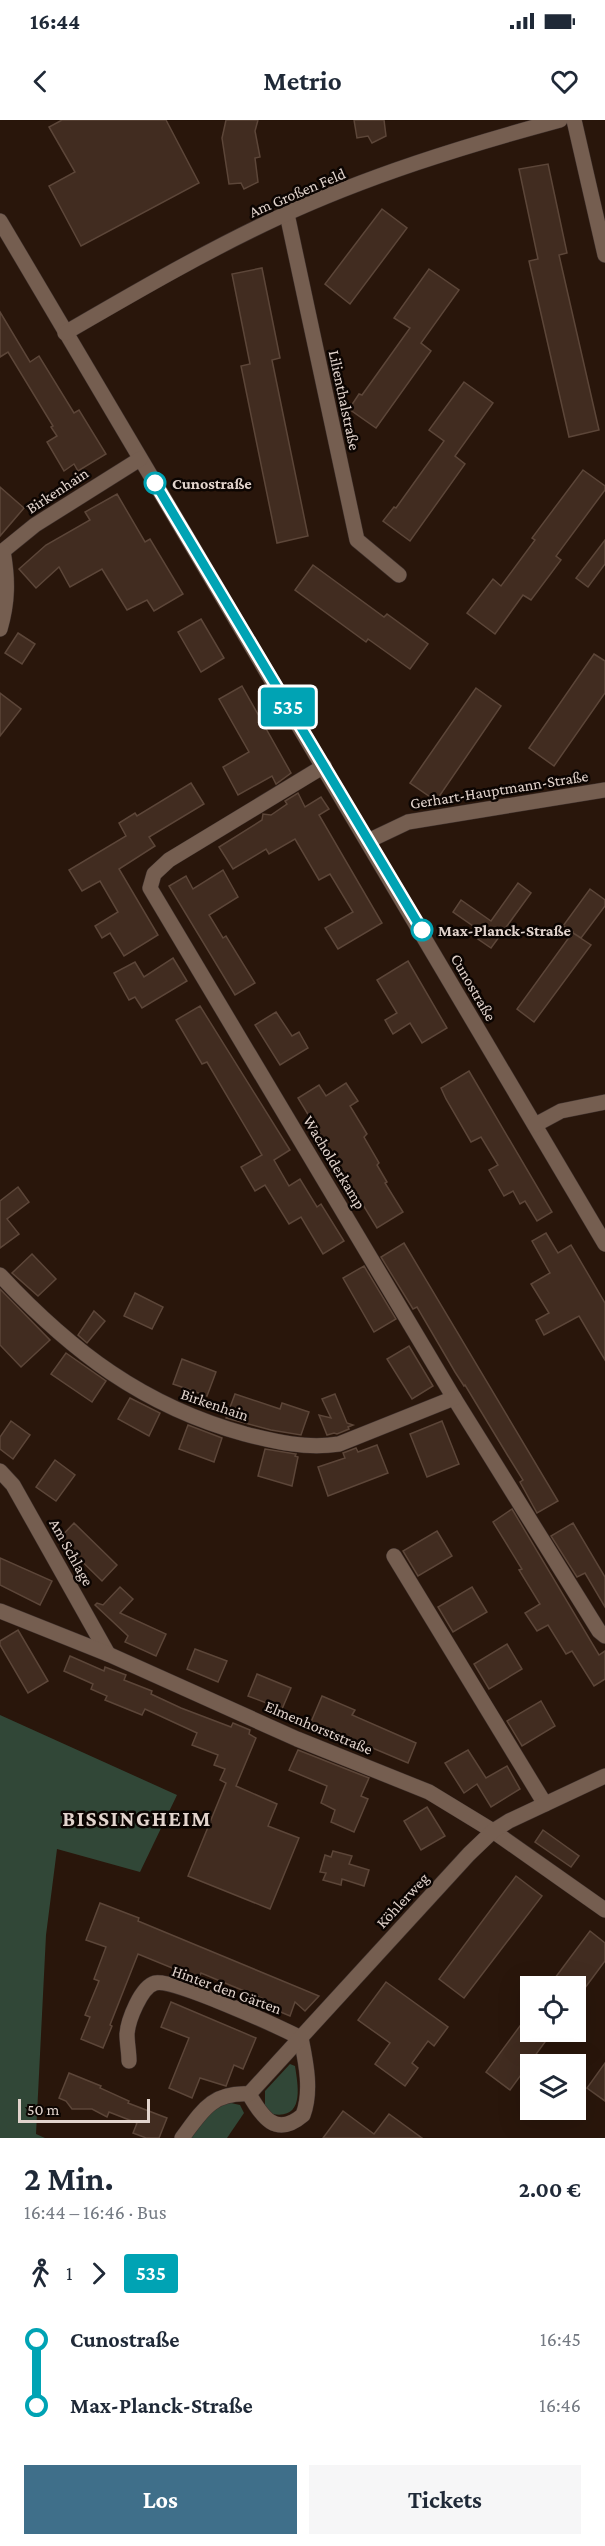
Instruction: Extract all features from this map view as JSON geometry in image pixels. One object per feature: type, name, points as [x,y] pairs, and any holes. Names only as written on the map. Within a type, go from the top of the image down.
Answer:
[{"type":"street","name":"Am Großen Feld","points":[[65,333],[241,236],[287,214],[447,152],[560,120]]},
{"type":"street","points":[[574,120],[605,255]]},
{"type":"street","name":"Lilienthalstraße","points":[[287,214],[357,540],[399,575]]},
{"type":"street","name":"Cunostraße","points":[[0,221],[605,1244]]},
{"type":"street","name":"Birkenhain","points":[[0,629],[6,607],[8,579],[2,550],[35,525],[140,459]]},
{"type":"street","name":"Wacholderkamp","points":[[324,766],[169,860],[154,874],[150,888],[454,1398],[598,1630],[605,1636]]},
{"type":"street","name":"Gerhart-Hauptmann-Straße","points":[[368,841],[408,822],[605,790]]},
{"type":"street","points":[[535,1125],[561,1111],[605,1102]]},
{"type":"street","name":"Birkenhain","points":[[0,1275],[33,1310],[82,1351],[130,1386],[167,1407],[211,1425],[279,1443],[320,1447],[339,1444],[454,1398]]},
{"type":"street","name":"Am Schlage","points":[[0,1471],[13,1485],[108,1654]]},
{"type":"street","points":[[394,1556],[545,1804]]},
{"type":"street","name":"Elmenhorststraße","points":[[0,1611],[108,1654],[297,1739],[429,1792],[493,1831],[605,1910]]},
{"type":"street","name":"Köhlerweg","points":[[249,2094],[469,1854],[493,1831],[605,1776]]},
{"type":"street","name":"Hinter den Gärten","points":[[129,2061],[127,2031],[142,1992],[156,1983],[174,1985],[246,2013],[301,2038]]},
{"type":"street","points":[[182,2138],[209,2103],[233,2093],[249,2094],[267,2121],[286,2124],[303,2115],[307,2105],[307,2087],[301,2038]]},
{"type":"green space","points":[[0,1715],[177,1795],[140,1872],[57,1849],[46,1935],[36,2134],[45,2138],[0,2138]]},
{"type":"green space","points":[[290,2064],[295,2066],[297,2083],[295,2107],[290,2112],[272,2114],[265,2106],[265,2091]]},
{"type":"green space","points":[[231,2103],[240,2105],[244,2113],[227,2138],[187,2138],[213,2106]]},
{"type":"building","points":[[62,120],[166,120],[199,183],[81,246],[49,186],[75,172],[49,127]]},
{"type":"building","points":[[226,120],[258,120],[255,131],[260,157],[255,158],[258,182],[244,189],[241,183],[229,184],[222,138]]},
{"type":"building","points":[[354,120],[384,120],[386,136],[372,143],[368,136],[357,138]]},
{"type":"building","points":[[548,164],[567,253],[559,255],[599,430],[569,437],[529,261],[538,259],[519,169]]},
{"type":"building","points":[[382,209],[407,228],[350,304],[325,284]]},
{"type":"building","points":[[262,268],[280,358],[272,360],[308,536],[277,543],[241,366],[250,364],[232,274]]},
{"type":"building","points":[[429,269],[459,290],[421,343],[431,351],[376,428],[349,409],[359,394],[362,395],[410,328],[394,318]]},
{"type":"building","points":[[0,312],[30,362],[39,356],[74,413],[79,410],[106,454],[78,471],[74,464],[64,471],[47,442],[57,436],[51,427],[53,426],[8,352],[0,357]]},
{"type":"building","points":[[464,382],[493,403],[455,456],[465,464],[410,541],[383,521],[394,507],[396,508],[444,441],[429,430]]},
{"type":"building","points":[[583,470],[605,486],[605,490],[556,556],[561,560],[531,600],[523,595],[495,634],[467,613],[493,579],[501,586],[535,540],[532,538]]},
{"type":"building","points":[[0,487],[24,508],[0,536]]},
{"type":"building","points":[[117,494],[145,542],[150,539],[183,594],[154,611],[147,600],[127,610],[102,569],[70,587],[59,567],[36,588],[19,569],[46,545],[90,520],[85,512]]},
{"type":"building","points":[[605,540],[605,564],[588,587],[576,578]]},
{"type":"building","points":[[313,565],[384,617],[387,614],[428,644],[410,669],[368,639],[366,642],[295,590]]},
{"type":"building","points":[[201,619],[224,658],[201,672],[178,632]]},
{"type":"building","points":[[18,633],[35,644],[22,664],[5,653]]},
{"type":"building","points":[[594,654],[605,661],[605,693],[554,766],[529,748]]},
{"type":"building","points":[[242,686],[291,773],[276,784],[272,776],[238,795],[223,767],[249,752],[219,699]]},
{"type":"building","points":[[476,688],[501,706],[436,801],[410,783]]},
{"type":"building","points":[[0,693],[21,709],[0,736]]},
{"type":"building","points":[[191,783],[204,804],[149,837],[155,846],[119,869],[158,935],[124,956],[110,933],[102,938],[95,926],[118,912],[100,881],[82,891],[69,870],[126,836],[119,823],[135,813],[137,816]]},
{"type":"building","points":[[298,793],[305,807],[321,797],[329,809],[319,815],[382,923],[338,949],[325,928],[353,912],[330,874],[319,880],[295,839],[269,854],[266,849],[233,869],[219,847],[262,820],[263,814],[271,815],[287,804],[285,801]]},
{"type":"building","points":[[223,870],[238,897],[209,915],[223,938],[226,936],[255,983],[235,995],[169,886],[186,876],[193,889]]},
{"type":"building","points":[[518,883],[531,893],[491,948],[478,939],[483,933],[453,912],[461,900],[491,921]]},
{"type":"building","points":[[590,889],[605,900],[605,906],[581,938],[573,933],[591,945],[534,1022],[517,1009],[573,932],[563,926]]},
{"type":"building","points":[[173,958],[187,981],[142,1008],[135,997],[129,1000],[114,973],[135,962],[144,977]]},
{"type":"building","points":[[408,961],[447,1028],[422,1043],[410,1023],[393,1034],[385,1020],[397,1013],[377,980]]},
{"type":"building","points":[[200,1006],[290,1150],[274,1160],[289,1186],[300,1179],[317,1207],[321,1204],[344,1241],[323,1254],[301,1217],[289,1224],[265,1185],[255,1191],[241,1167],[262,1155],[207,1062],[202,1064],[176,1020]]},
{"type":"building","points":[[276,1012],[292,1036],[299,1032],[308,1048],[280,1065],[255,1025]]},
{"type":"building","points":[[469,1071],[552,1212],[537,1221],[525,1201],[520,1204],[513,1191],[504,1196],[489,1170],[498,1165],[481,1137],[471,1142],[441,1088]]},
{"type":"building","points":[[346,1083],[358,1101],[350,1106],[367,1134],[364,1137],[379,1163],[377,1165],[387,1182],[385,1183],[403,1212],[377,1228],[298,1098],[319,1085],[326,1096]]},
{"type":"building","points":[[18,1187],[29,1202],[7,1219],[19,1234],[0,1248],[0,1201]]},
{"type":"building","points":[[546,1233],[558,1253],[571,1245],[605,1303],[605,1360],[579,1316],[544,1335],[536,1320],[549,1313],[531,1284],[550,1273],[532,1241]]},
{"type":"building","points":[[404,1243],[558,1501],[537,1513],[520,1482],[523,1480],[417,1307],[413,1309],[381,1257]]},
{"type":"building","points":[[32,1254],[56,1279],[38,1296],[12,1273]]},
{"type":"building","points":[[364,1266],[396,1319],[374,1332],[343,1278]]},
{"type":"building","points":[[0,1289],[50,1340],[21,1367],[0,1345]]},
{"type":"building","points":[[135,1293],[163,1307],[152,1329],[124,1316]]},
{"type":"building","points":[[94,1311],[105,1321],[87,1343],[78,1335]]},
{"type":"building","points":[[409,1346],[433,1386],[412,1399],[387,1359]]},
{"type":"building","points":[[66,1353],[106,1381],[92,1402],[51,1374]]},
{"type":"building","points":[[182,1359],[216,1372],[207,1396],[173,1384]]},
{"type":"building","points":[[235,1394],[280,1409],[282,1403],[309,1412],[301,1435],[226,1418]]},
{"type":"building","points":[[335,1394],[347,1423],[353,1425],[337,1434],[327,1435],[319,1415],[331,1418],[322,1399]]},
{"type":"building","points":[[130,1398],[160,1413],[149,1436],[118,1419]]},
{"type":"building","points":[[11,1421],[30,1435],[13,1459],[0,1449],[0,1437]]},
{"type":"building","points":[[442,1421],[459,1464],[427,1477],[410,1434]]},
{"type":"building","points":[[188,1425],[222,1438],[214,1462],[179,1449]]},
{"type":"building","points":[[377,1445],[388,1473],[328,1496],[318,1467],[345,1458],[343,1453],[356,1448],[358,1452]]},
{"type":"building","points":[[265,1449],[296,1454],[295,1456],[298,1457],[292,1486],[258,1476]]},
{"type":"building","points":[[55,1460],[75,1475],[56,1501],[36,1487]]},
{"type":"building","points":[[512,1509],[599,1655],[605,1651],[605,1679],[594,1686],[572,1651],[566,1654],[548,1625],[537,1631],[525,1613],[540,1604],[493,1522]]},
{"type":"building","points":[[74,1523],[117,1565],[102,1581],[59,1539]]},
{"type":"building","points":[[573,1523],[605,1577],[605,1607],[585,1573],[577,1577],[551,1536]]},
{"type":"building","points":[[437,1531],[452,1556],[418,1576],[403,1551]]},
{"type":"building","points":[[0,1558],[52,1581],[40,1605],[0,1585]]},
{"type":"building","points":[[120,1587],[133,1599],[120,1613],[166,1634],[156,1656],[125,1642],[128,1636],[95,1605],[97,1603],[103,1605]]},
{"type":"building","points":[[472,1587],[487,1612],[453,1632],[438,1607]]},
{"type":"building","points":[[18,1630],[48,1681],[28,1693],[0,1645],[0,1641]]},
{"type":"building","points":[[507,1644],[522,1669],[489,1689],[474,1664]]},
{"type":"building","points":[[195,1649],[227,1661],[218,1682],[187,1669]]},
{"type":"building","points":[[70,1656],[104,1671],[105,1667],[126,1675],[124,1680],[152,1691],[151,1694],[181,1708],[231,1727],[233,1723],[250,1730],[249,1734],[256,1738],[236,1786],[277,1804],[268,1826],[299,1838],[270,1909],[188,1876],[226,1783],[220,1780],[225,1769],[214,1765],[218,1755],[192,1745],[197,1733],[145,1709],[142,1715],[105,1700],[107,1696],[91,1689],[93,1684],[64,1671]]},
{"type":"building","points":[[257,1674],[291,1688],[282,1709],[248,1696]]},
{"type":"building","points":[[322,1696],[355,1710],[352,1715],[416,1743],[408,1763],[311,1722]]},
{"type":"building","points":[[541,1701],[555,1726],[522,1746],[507,1721]]},
{"type":"building","points":[[298,1750],[369,1778],[361,1796],[368,1799],[354,1832],[331,1822],[335,1810],[321,1803],[327,1786],[289,1770]]},
{"type":"building","points":[[468,1750],[486,1778],[507,1766],[520,1789],[491,1807],[477,1784],[464,1793],[445,1763]]},
{"type":"building","points":[[427,1807],[445,1836],[421,1850],[404,1821]]},
{"type":"building","points":[[543,1830],[579,1856],[571,1867],[535,1842]]},
{"type":"building","points":[[333,1851],[352,1856],[349,1864],[369,1870],[364,1886],[342,1879],[341,1885],[323,1880],[326,1873],[320,1872],[325,1855],[331,1857]]},
{"type":"building","points":[[516,1876],[542,1896],[464,1998],[439,1979]]},
{"type":"building","points":[[100,1903],[319,1996],[305,2011],[295,2002],[290,2016],[264,2005],[266,2000],[201,1973],[199,1979],[138,1954],[103,2048],[81,2039],[90,2017],[85,2015],[99,1981],[94,1979],[106,1947],[86,1940]]},
{"type":"building","points":[[590,1931],[605,1943],[605,1961],[586,1987],[586,1976],[556,1976]]},
{"type":"building","points":[[386,1982],[448,2027],[434,2046],[428,2041],[412,2063],[418,2068],[405,2086],[375,2064],[390,2043],[358,2020]]},
{"type":"building","points":[[171,2002],[256,2038],[243,2069],[234,2065],[226,2086],[200,2078],[192,2098],[169,2088],[189,2038],[161,2027]]},
{"type":"building","points":[[520,2026],[520,2042],[545,2042],[536,2054],[520,2054],[520,2076],[510,2090],[486,2072]]},
{"type":"building","points":[[605,2063],[605,2101],[587,2088]]},
{"type":"building","points":[[69,2073],[101,2086],[100,2088],[129,2101],[128,2103],[167,2118],[159,2138],[146,2138],[133,2133],[137,2123],[109,2112],[107,2117],[92,2109],[72,2109],[66,2101],[59,2098]]},
{"type":"building","points":[[343,2111],[374,2134],[389,2114],[422,2138],[323,2138]]},
{"type":"bus line","name":"535","points":[[155,483],[422,930]]},
{"type":"place","name":"Cunostraße","points":[[155,483]]},
{"type":"place","name":"Max-Planck-Straße","points":[[422,930]]},
{"type":"district","name":"BISSINGHEIM","points":[[137,1818]]}]
